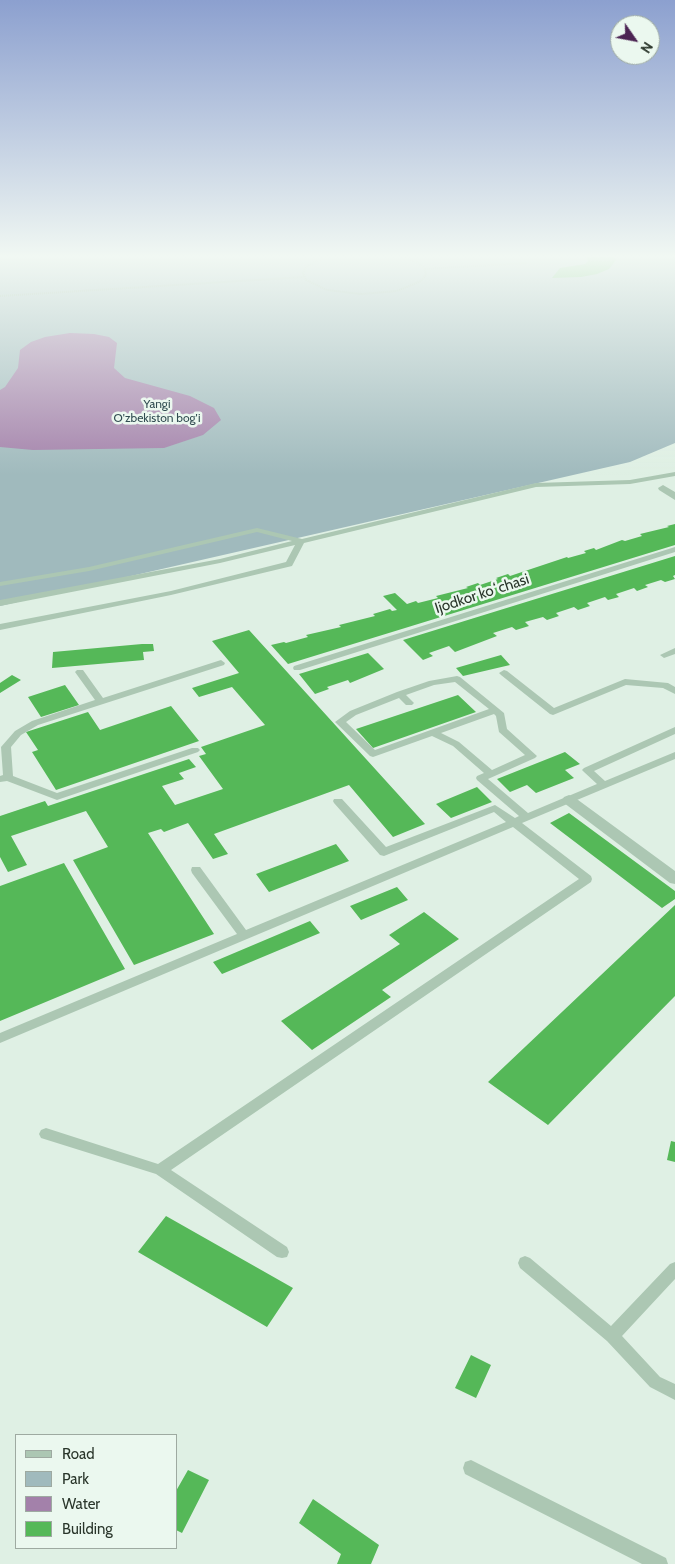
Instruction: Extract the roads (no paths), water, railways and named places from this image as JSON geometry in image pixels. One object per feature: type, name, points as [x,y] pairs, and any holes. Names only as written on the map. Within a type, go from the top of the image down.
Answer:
[{"type":"street","points":[[663,488],[675,497]]},
{"type":"street","points":[[569,800],[675,878]]},
{"type":"lane","points":[[0,603],[210,563],[536,485],[630,482],[675,474]]},
{"type":"lane","points":[[0,584],[89,569],[257,530],[301,541]]},
{"type":"lane","points":[[0,627],[170,594],[289,564],[301,541]]},
{"type":"lane","name":"Ijodkor koʻchasi","points":[[298,668],[675,548]]},
{"type":"lane","points":[[664,655],[675,651]]},
{"type":"lane","points":[[195,750],[57,797],[4,779],[6,747],[18,733],[35,724],[222,663]]},
{"type":"lane","points":[[80,672],[101,702]]},
{"type":"lane","points":[[504,673],[553,712],[625,682],[665,684],[675,691]]},
{"type":"lane","points":[[496,710],[373,754],[340,722],[353,713],[400,694],[432,684],[457,679],[496,710],[501,715],[502,730],[532,756],[481,778],[526,818]]},
{"type":"lane","points":[[400,694],[409,703]]},
{"type":"lane","points":[[604,785],[587,770],[675,730]]},
{"type":"lane","points":[[432,732],[456,744],[490,774]]},
{"type":"lane","points":[[0,1038],[675,755]]},
{"type":"lane","points":[[160,1170],[587,879],[513,824],[495,808],[384,852],[338,801]]},
{"type":"lane","points":[[196,870],[244,936]]},
{"type":"lane","points":[[46,1134],[160,1170],[282,1252]]},
{"type":"lane","points":[[524,1263],[612,1336],[655,1382],[675,1392]]},
{"type":"lane","points":[[612,1336],[675,1269]]},
{"type":"lane","points":[[471,1468],[660,1564]]},
{"type":"water","points":[[70,333],[109,337],[117,343],[114,368],[125,378],[190,396],[214,408],[221,420],[203,435],[164,448],[33,450],[0,447],[0,390],[5,387],[18,368],[20,350],[31,342],[45,337]]},
{"type":"park label","name":"Yangi O'zbekiston bog'i","points":[[157,411]]}]
